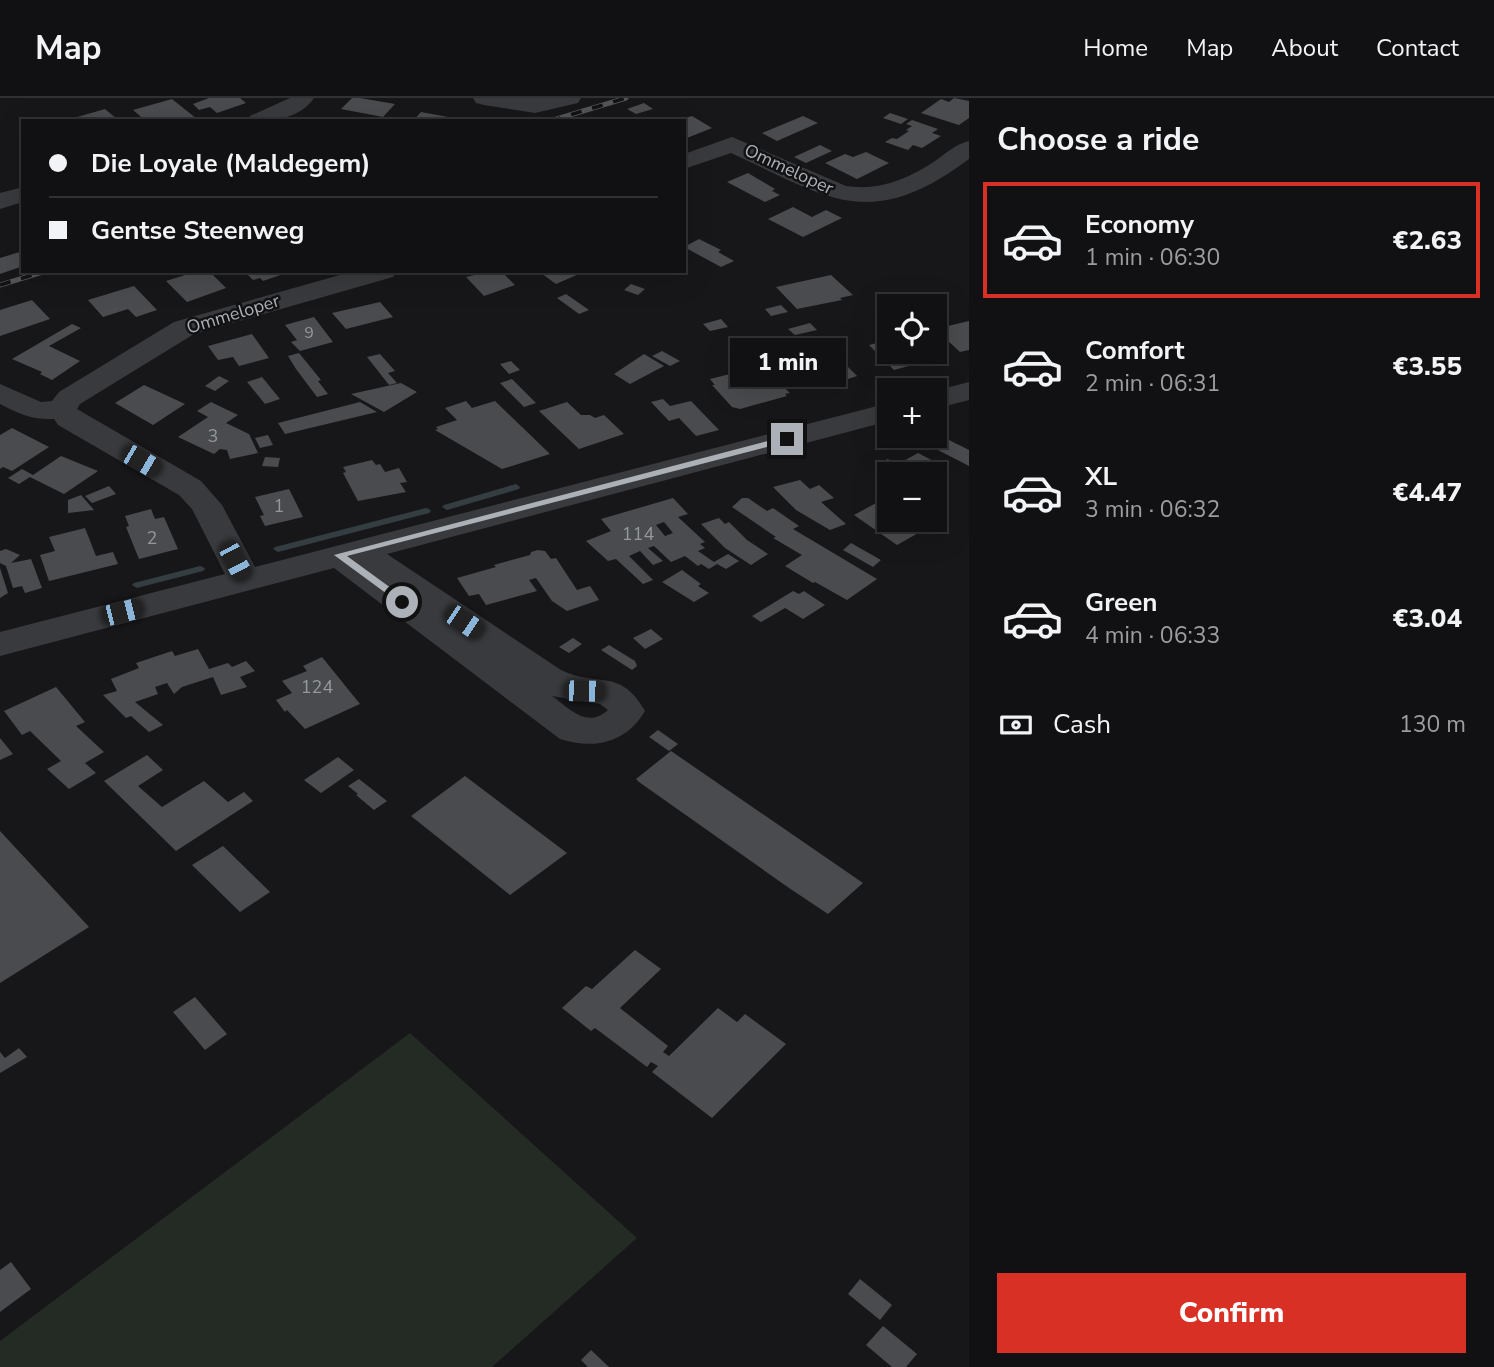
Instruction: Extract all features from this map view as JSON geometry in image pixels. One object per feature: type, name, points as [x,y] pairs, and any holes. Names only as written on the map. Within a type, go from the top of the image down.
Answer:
[{"type":"street","points":[[262,119],[298,103],[303,98]]},
{"type":"street","points":[[484,98],[535,106],[570,98]]},
{"type":"street","name":"Ommeloper","points":[[686,161],[732,144],[839,193],[852,196],[882,195],[919,181],[969,148]]},
{"type":"street","points":[[0,201],[21,195]]},
{"type":"street","name":"Ommeloper","points":[[62,409],[69,398],[184,328],[377,273]]},
{"type":"street","points":[[947,397],[969,391]]},
{"type":"street","points":[[0,393],[36,411],[62,409],[69,419],[190,488],[206,505],[245,580]]},
{"type":"street","points":[[0,644],[877,415]]},
{"type":"street","points":[[349,553],[548,679],[566,688],[604,691],[616,695],[623,701],[627,711],[622,719],[603,731],[573,730],[349,553]]},
{"type":"shaded area","points":[[410,1033],[637,1238],[492,1367],[0,1367],[0,1341]]},
{"type":"building","points":[[209,98],[240,98],[246,103],[217,113],[210,107],[199,110],[193,104]]},
{"type":"building","points":[[352,98],[395,104],[383,117],[341,109]]},
{"type":"building","points":[[954,98],[969,101],[969,118],[959,125],[921,113],[941,99],[949,102]]},
{"type":"building","points":[[172,99],[197,119],[144,119],[133,110]]},
{"type":"building","points":[[644,103],[653,109],[636,114],[627,109]]},
{"type":"building","points":[[105,109],[117,119],[70,119]]},
{"type":"building","points":[[421,112],[466,119],[415,119]]},
{"type":"building","points":[[890,113],[908,119],[901,124],[883,118]]},
{"type":"building","points":[[692,116],[712,128],[687,138],[686,119],[682,119]]},
{"type":"building","points":[[803,116],[818,123],[777,141],[762,133]]},
{"type":"building","points":[[912,120],[938,129],[932,133],[941,136],[922,148],[913,145],[908,150],[885,142],[892,138],[897,139],[909,131],[906,130],[912,126],[906,124]]},
{"type":"building","points":[[820,145],[832,151],[806,163],[794,157]]},
{"type":"building","points":[[866,152],[889,163],[857,179],[825,163],[845,154],[853,157]]},
{"type":"building","points":[[748,173],[775,189],[772,191],[780,195],[765,202],[727,182]]},
{"type":"building","points":[[793,207],[812,217],[826,210],[842,218],[803,237],[768,219]]},
{"type":"building","points":[[699,239],[721,250],[718,252],[734,261],[721,267],[686,246]]},
{"type":"building","points":[[21,252],[21,267],[0,274],[0,258]]},
{"type":"building","points":[[192,273],[211,273],[226,288],[187,302],[166,281]]},
{"type":"building","points":[[246,273],[286,273],[263,281],[260,278],[253,280]]},
{"type":"building","points":[[483,273],[503,273],[515,285],[484,296],[466,277]]},
{"type":"building","points":[[541,273],[581,273],[556,284]]},
{"type":"building","points":[[831,275],[853,295],[840,298],[842,300],[797,309],[776,287]]},
{"type":"building","points":[[631,284],[645,289],[638,295],[624,290]]},
{"type":"building","points":[[134,286],[157,310],[136,317],[128,309],[103,317],[88,300]]},
{"type":"building","points":[[566,294],[589,310],[579,314],[557,298]]},
{"type":"building","points":[[32,300],[50,319],[0,336],[0,310]]},
{"type":"building","points":[[380,302],[393,317],[346,329],[332,313]]},
{"type":"building","points":[[781,305],[788,312],[771,316],[765,309]]},
{"type":"building","points":[[314,317],[333,342],[300,351],[291,342],[297,340],[285,325]]},
{"type":"building","points":[[721,319],[728,327],[710,331],[703,324]]},
{"type":"building","points":[[969,321],[969,350],[960,352],[947,340],[947,326]]},
{"type":"building","points":[[810,323],[817,330],[795,335],[788,329]]},
{"type":"building","points":[[72,324],[81,328],[49,346],[80,361],[52,380],[40,374],[42,372],[12,359]]},
{"type":"building","points":[[252,334],[269,358],[239,366],[233,357],[218,360],[208,346]]},
{"type":"building","points":[[764,338],[774,349],[765,351],[754,341]]},
{"type":"building","points":[[877,343],[877,353],[869,345]]},
{"type":"building","points":[[662,351],[680,361],[670,366],[652,356]]},
{"type":"building","points":[[299,353],[321,380],[318,381],[328,394],[317,397],[296,369],[288,356]]},
{"type":"building","points":[[834,353],[857,376],[821,388],[819,385],[807,388],[786,365]]},
{"type":"building","points":[[380,354],[395,371],[388,373],[397,383],[389,385],[367,357]]},
{"type":"building","points":[[644,354],[664,366],[630,384],[614,374]]},
{"type":"building","points":[[511,361],[520,370],[509,374],[500,364]]},
{"type":"building","points":[[888,364],[916,364],[894,370]]},
{"type":"building","points":[[762,366],[790,393],[785,394],[787,396],[740,409],[732,407],[712,385],[715,385],[710,379]]},
{"type":"building","points":[[219,376],[229,381],[215,391],[205,386]]},
{"type":"building","points":[[262,377],[280,399],[265,404],[247,382]]},
{"type":"building","points":[[512,379],[536,403],[524,407],[500,383]]},
{"type":"building","points":[[401,383],[417,392],[384,412],[351,394]]},
{"type":"building","points":[[144,385],[185,404],[153,425],[115,403]]},
{"type":"building","points":[[663,399],[670,406],[691,401],[719,430],[696,436],[679,418],[669,421],[651,402]]},
{"type":"building","points":[[466,401],[472,408],[495,401],[550,454],[502,469],[435,430],[438,429],[436,427],[457,420],[445,408]]},
{"type":"building","points":[[211,402],[238,415],[226,423],[249,434],[258,453],[230,459],[227,450],[220,449],[214,454],[178,437],[208,417],[197,411]]},
{"type":"building","points":[[360,402],[377,412],[285,434],[278,423]]},
{"type":"building","points":[[567,402],[581,415],[595,418],[604,415],[624,434],[579,449],[539,411]]},
{"type":"building","points":[[12,428],[49,447],[12,471],[3,467],[0,469],[0,435]]},
{"type":"building","points":[[268,435],[273,445],[260,448],[255,438]]},
{"type":"building","points":[[947,439],[969,450],[969,466],[934,448],[947,448]]},
{"type":"building","points":[[918,453],[935,462],[902,462]]},
{"type":"building","points":[[61,456],[98,471],[64,494],[30,477],[19,484],[8,478],[22,469],[33,475]]},
{"type":"building","points":[[265,457],[280,458],[278,467],[262,466]]},
{"type":"building","points":[[372,460],[376,465],[380,464],[385,472],[399,468],[407,482],[400,483],[406,492],[358,501],[343,473],[346,472],[343,467]]},
{"type":"building","points":[[800,480],[810,489],[819,485],[834,498],[821,502],[846,524],[830,530],[796,510],[773,487]]},
{"type":"building","points":[[109,486],[116,494],[92,503],[85,496]]},
{"type":"building","points":[[289,489],[303,517],[265,526],[260,516],[264,515],[255,497]]},
{"type":"building","points":[[81,495],[94,510],[68,513],[68,500]]},
{"type":"building","points":[[673,498],[688,514],[678,517],[705,542],[700,544],[705,548],[698,551],[714,562],[728,554],[739,561],[726,569],[717,564],[709,569],[701,564],[698,566],[685,556],[671,562],[654,546],[648,548],[663,561],[653,565],[640,551],[629,556],[653,580],[643,584],[616,559],[608,561],[586,541],[611,531],[601,519]],"holes":[[[664,522],[673,533],[665,536],[656,525]]]},
{"type":"building","points":[[742,498],[748,498],[767,511],[773,508],[799,526],[793,529],[877,579],[847,600],[813,583],[785,566],[802,555],[773,538],[776,537],[732,507]]},
{"type":"building","points":[[877,503],[877,531],[854,515]]},
{"type":"building","points":[[151,509],[155,519],[164,517],[178,549],[139,559],[126,527],[129,526],[125,516]]},
{"type":"building","points":[[719,518],[725,524],[729,522],[747,540],[768,554],[751,565],[725,548],[701,524]]},
{"type":"building","points":[[85,528],[96,556],[113,552],[118,564],[49,581],[40,555],[55,551],[49,537]]},
{"type":"building","points":[[878,532],[920,532],[897,545]]},
{"type":"building","points":[[851,543],[881,560],[873,567],[843,550]]},
{"type":"building","points":[[6,549],[20,555],[11,563],[31,559],[42,588],[25,593],[22,586],[13,588],[6,566],[0,563],[0,551]]},
{"type":"building","points":[[538,550],[545,551],[551,559],[556,558],[577,590],[590,586],[599,600],[567,611],[552,601],[536,578],[529,580],[537,591],[486,605],[479,594],[469,596],[457,578],[496,567],[494,565],[530,555]]},
{"type":"building","points":[[0,568],[8,593],[0,598]]},
{"type":"building","points":[[682,570],[709,593],[694,602],[662,582]]},
{"type":"building","points":[[793,591],[799,594],[804,591],[825,605],[803,619],[785,608],[761,622],[752,616]]},
{"type":"building","points":[[651,629],[663,639],[645,649],[633,638]]},
{"type":"building","points":[[573,638],[582,644],[569,653],[559,647]]},
{"type":"building","points":[[609,645],[635,661],[637,666],[632,670],[601,650]]},
{"type":"building","points":[[198,649],[209,669],[228,663],[232,667],[246,661],[255,671],[240,677],[247,687],[221,695],[213,677],[182,687],[174,694],[167,683],[155,687],[158,694],[135,702],[163,725],[149,732],[131,716],[126,718],[103,695],[117,691],[111,679],[139,668],[136,663],[172,651],[175,656]]},
{"type":"building","points":[[322,657],[360,704],[305,729],[287,710],[285,712],[276,700],[292,693],[282,681],[307,671],[303,666]]},
{"type":"building","points":[[56,687],[85,722],[76,726],[104,752],[85,763],[96,773],[69,789],[47,769],[61,761],[30,731],[22,735],[4,711]]},
{"type":"building","points":[[658,730],[678,744],[669,751],[649,737]]},
{"type":"building","points":[[0,738],[13,754],[0,760]]},
{"type":"building","points":[[671,751],[863,883],[828,914],[789,888],[636,779]]},
{"type":"building","points":[[147,755],[163,770],[138,786],[162,807],[204,781],[228,802],[244,792],[253,801],[176,851],[104,781]]},
{"type":"building","points":[[338,757],[354,770],[321,793],[304,780]]},
{"type":"building","points":[[465,776],[567,853],[510,895],[411,816]]},
{"type":"building","points":[[359,779],[387,801],[374,810],[348,786]]},
{"type":"building","points":[[0,831],[89,927],[0,983]]},
{"type":"building","points":[[223,846],[270,892],[240,912],[192,865]]},
{"type":"building","points":[[635,950],[661,969],[620,1008],[668,1046],[663,1052],[669,1056],[718,1008],[737,1022],[745,1014],[786,1044],[712,1118],[652,1072],[658,1066],[651,1062],[647,1067],[595,1028],[591,1031],[562,1008],[586,986],[592,989]]},
{"type":"building","points":[[195,997],[227,1034],[205,1050],[173,1012]]},
{"type":"building","points":[[19,1048],[27,1057],[0,1073],[0,1052],[5,1058]]},
{"type":"building","points":[[11,1262],[31,1289],[0,1312],[0,1270]]},
{"type":"building","points":[[860,1279],[892,1305],[880,1320],[848,1294]]},
{"type":"building","points":[[883,1326],[917,1354],[906,1367],[892,1367],[866,1345]]},
{"type":"building","points":[[591,1350],[609,1367],[588,1367],[581,1360]]},
{"type":"waterway","points":[[447,507],[516,487]]},
{"type":"waterway","points":[[278,549],[426,511]]},
{"type":"waterway","points":[[137,585],[200,569]]},
{"type":"railway","points":[[557,119],[626,98]]},
{"type":"railway","points":[[0,285],[39,273]]},
{"type":"route","points":[[402,602],[339,555],[787,439]]}]
